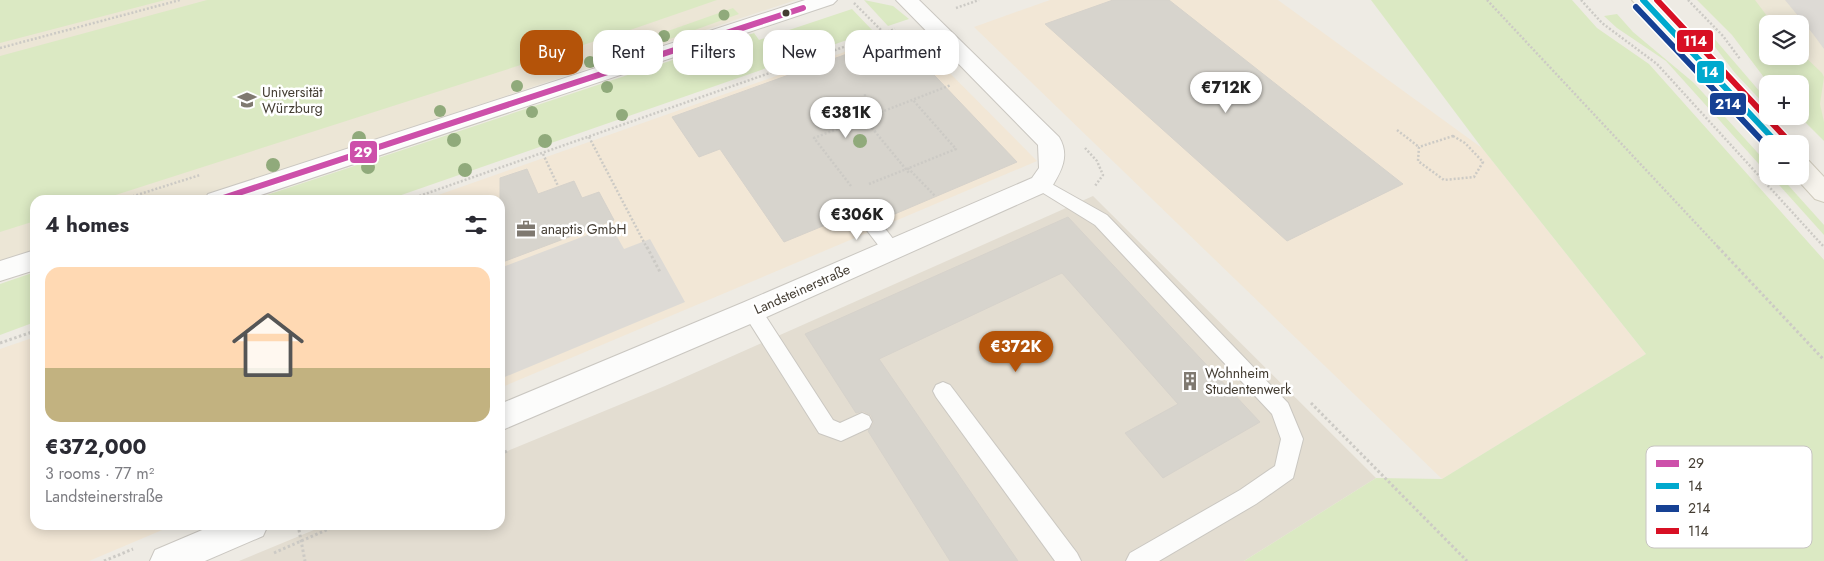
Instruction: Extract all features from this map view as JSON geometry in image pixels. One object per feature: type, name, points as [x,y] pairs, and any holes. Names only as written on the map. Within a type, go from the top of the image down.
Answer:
[{"type":"street","points":[[232,195],[826,0]]},
{"type":"street","points":[[907,0],[1050,143],[1051,168],[1041,184]]},
{"type":"street","points":[[1642,0],[1770,135]]},
{"type":"street","points":[[1809,177],[1824,193]]},
{"type":"street","name":"Landsteinerstraße","points":[[505,416],[752,311],[1041,184]]},
{"type":"street","points":[[0,271],[30,262]]},
{"type":"street","points":[[167,561],[239,530]]},
{"type":"lane","points":[[1041,184],[1101,220],[1280,409],[1292,439],[1285,471],[1248,497],[1138,561]]},
{"type":"lane","points":[[861,210],[891,249]]},
{"type":"lane","points":[[752,311],[826,427],[840,432],[862,422]]},
{"type":"lane","points":[[943,390],[1069,561]]},
{"type":"path","points":[[0,48],[180,0]]},
{"type":"path","points":[[851,0],[881,30]]},
{"type":"path","points":[[1487,0],[1824,360]]},
{"type":"path","points":[[1581,0],[1602,23],[1657,64],[1824,247]]},
{"type":"path","points":[[1688,0],[1723,36],[1744,64]]},
{"type":"path","points":[[893,30],[925,19]]},
{"type":"path","points":[[423,195],[845,47]]},
{"type":"path","points":[[854,190],[814,138],[936,91]]},
{"type":"path","points":[[865,94],[865,118]]},
{"type":"path","points":[[849,100],[909,173]]},
{"type":"path","points":[[863,186],[956,149],[913,100]]},
{"type":"path","points":[[1397,130],[1419,147]]},
{"type":"path","points":[[1453,136],[1465,143],[1484,162],[1474,177],[1444,180],[1418,161],[1419,147],[1453,136]]},
{"type":"path","points":[[588,137],[660,272]]},
{"type":"path","points":[[543,154],[558,186]]},
{"type":"path","points":[[908,168],[935,196]]},
{"type":"path","points":[[0,343],[30,333]]},
{"type":"path","points":[[299,530],[305,561]]},
{"type":"path","points":[[265,557],[326,530]]},
{"type":"shaded area","name":"Universität Würzburg","points":[[0,0],[796,0],[705,30],[673,30],[673,41],[663,44],[663,30],[593,30],[593,67],[583,70],[583,30],[520,30],[520,75],[569,75],[205,195],[30,195],[30,252],[0,261]]},
{"type":"shaded area","points":[[1050,0],[1278,0],[1482,148],[1646,354],[1442,479],[974,27]]},
{"type":"shaded area","points":[[1706,0],[1824,0],[1824,128],[1809,100],[1809,75],[1776,75],[1766,65],[1809,65],[1809,15],[1759,15],[1759,57]]},
{"type":"shaded area","points":[[1785,0],[1824,0],[1824,49],[1809,29],[1809,15],[1797,15]]},
{"type":"shaded area","points":[[845,52],[845,75],[952,75],[1037,161],[505,386],[505,195],[438,195],[779,75],[835,75],[835,55]]},
{"type":"shaded area","points":[[1093,196],[1376,478],[1244,561],[239,561],[314,530],[505,530],[505,452],[665,386]]},
{"type":"shaded area","points":[[611,226],[624,249],[650,239],[685,302],[505,377],[505,266]]},
{"type":"shaded area","points":[[30,339],[30,530],[162,530],[89,561],[0,561],[0,349]]},
{"type":"green space","points":[[0,0],[165,0],[0,43]]},
{"type":"green space","name":"Universität Würzburg","points":[[207,0],[717,0],[630,30],[593,30],[593,42],[583,45],[583,30],[520,30],[520,65],[116,195],[30,195],[30,223],[0,232],[0,56]]},
{"type":"green space","points":[[864,0],[893,6],[909,19],[888,26]]},
{"type":"green space","points":[[1371,0],[1572,0],[1597,28],[1649,64],[1824,260],[1824,561],[1244,561],[1376,478],[1442,479],[1646,354],[1482,148]]},
{"type":"green space","points":[[1697,0],[1755,0],[1766,15],[1759,15],[1759,65],[1809,65],[1809,61],[1822,73],[1824,77],[1820,104],[1824,122],[1824,141],[1808,125],[1809,75],[1762,75],[1732,35]]},
{"type":"green space","points":[[733,8],[739,14],[695,30],[673,30],[673,38],[663,41],[663,33]]},
{"type":"green space","points":[[852,9],[872,30],[845,30],[845,41],[835,44],[835,30],[789,30]]},
{"type":"green space","points":[[1617,14],[1633,32],[1694,83],[1759,154],[1759,164],[1666,61],[1617,28],[1604,16]]},
{"type":"green space","points":[[1706,29],[1759,91],[1759,98],[1735,73],[1702,30]]},
{"type":"green space","points":[[753,33],[759,40],[763,39],[763,69],[753,73]]},
{"type":"green space","points":[[673,60],[673,75],[746,75],[401,195],[267,195],[628,75],[663,75],[663,63]]},
{"type":"green space","points":[[1779,185],[1788,185],[1824,225],[1824,235]]},
{"type":"green space","points":[[30,274],[30,324],[0,335],[0,284]]},
{"type":"building","points":[[1113,0],[1169,0],[1403,184],[1287,241],[1045,24]]},
{"type":"building","points":[[845,55],[845,75],[934,75],[1017,162],[890,216],[880,203],[870,206],[867,203],[855,203],[850,209],[852,214],[784,242],[720,149],[699,157],[672,117],[789,75],[835,75],[835,58]]},
{"type":"building","points":[[527,169],[538,194],[574,181],[582,198],[599,192],[614,220],[505,261],[505,195],[500,195],[500,178]]},
{"type":"building","name":"Wohnheim Studentenwerk","points":[[1068,217],[1260,422],[1163,478],[1125,433],[1178,404],[1062,273],[879,359],[1018,561],[950,561],[868,431],[874,423],[871,415],[863,411],[856,413],[805,334]]},
{"type":"transit line","name":"14","points":[[1643,0],[1770,135]]},
{"type":"transit line","name":"114","points":[[1657,0],[1783,135]]},
{"type":"transit line","name":"214","points":[[1636,7],[1759,137]]},
{"type":"transit line","name":"29","points":[[232,195],[803,8]]},
{"type":"place","name":"Universität Würzburg","points":[[247,100]]},
{"type":"place","name":"anaptis GmbH","points":[[526,229]]},
{"type":"place","name":"Wohnheim Studentenwerk","points":[[1190,381]]}]
